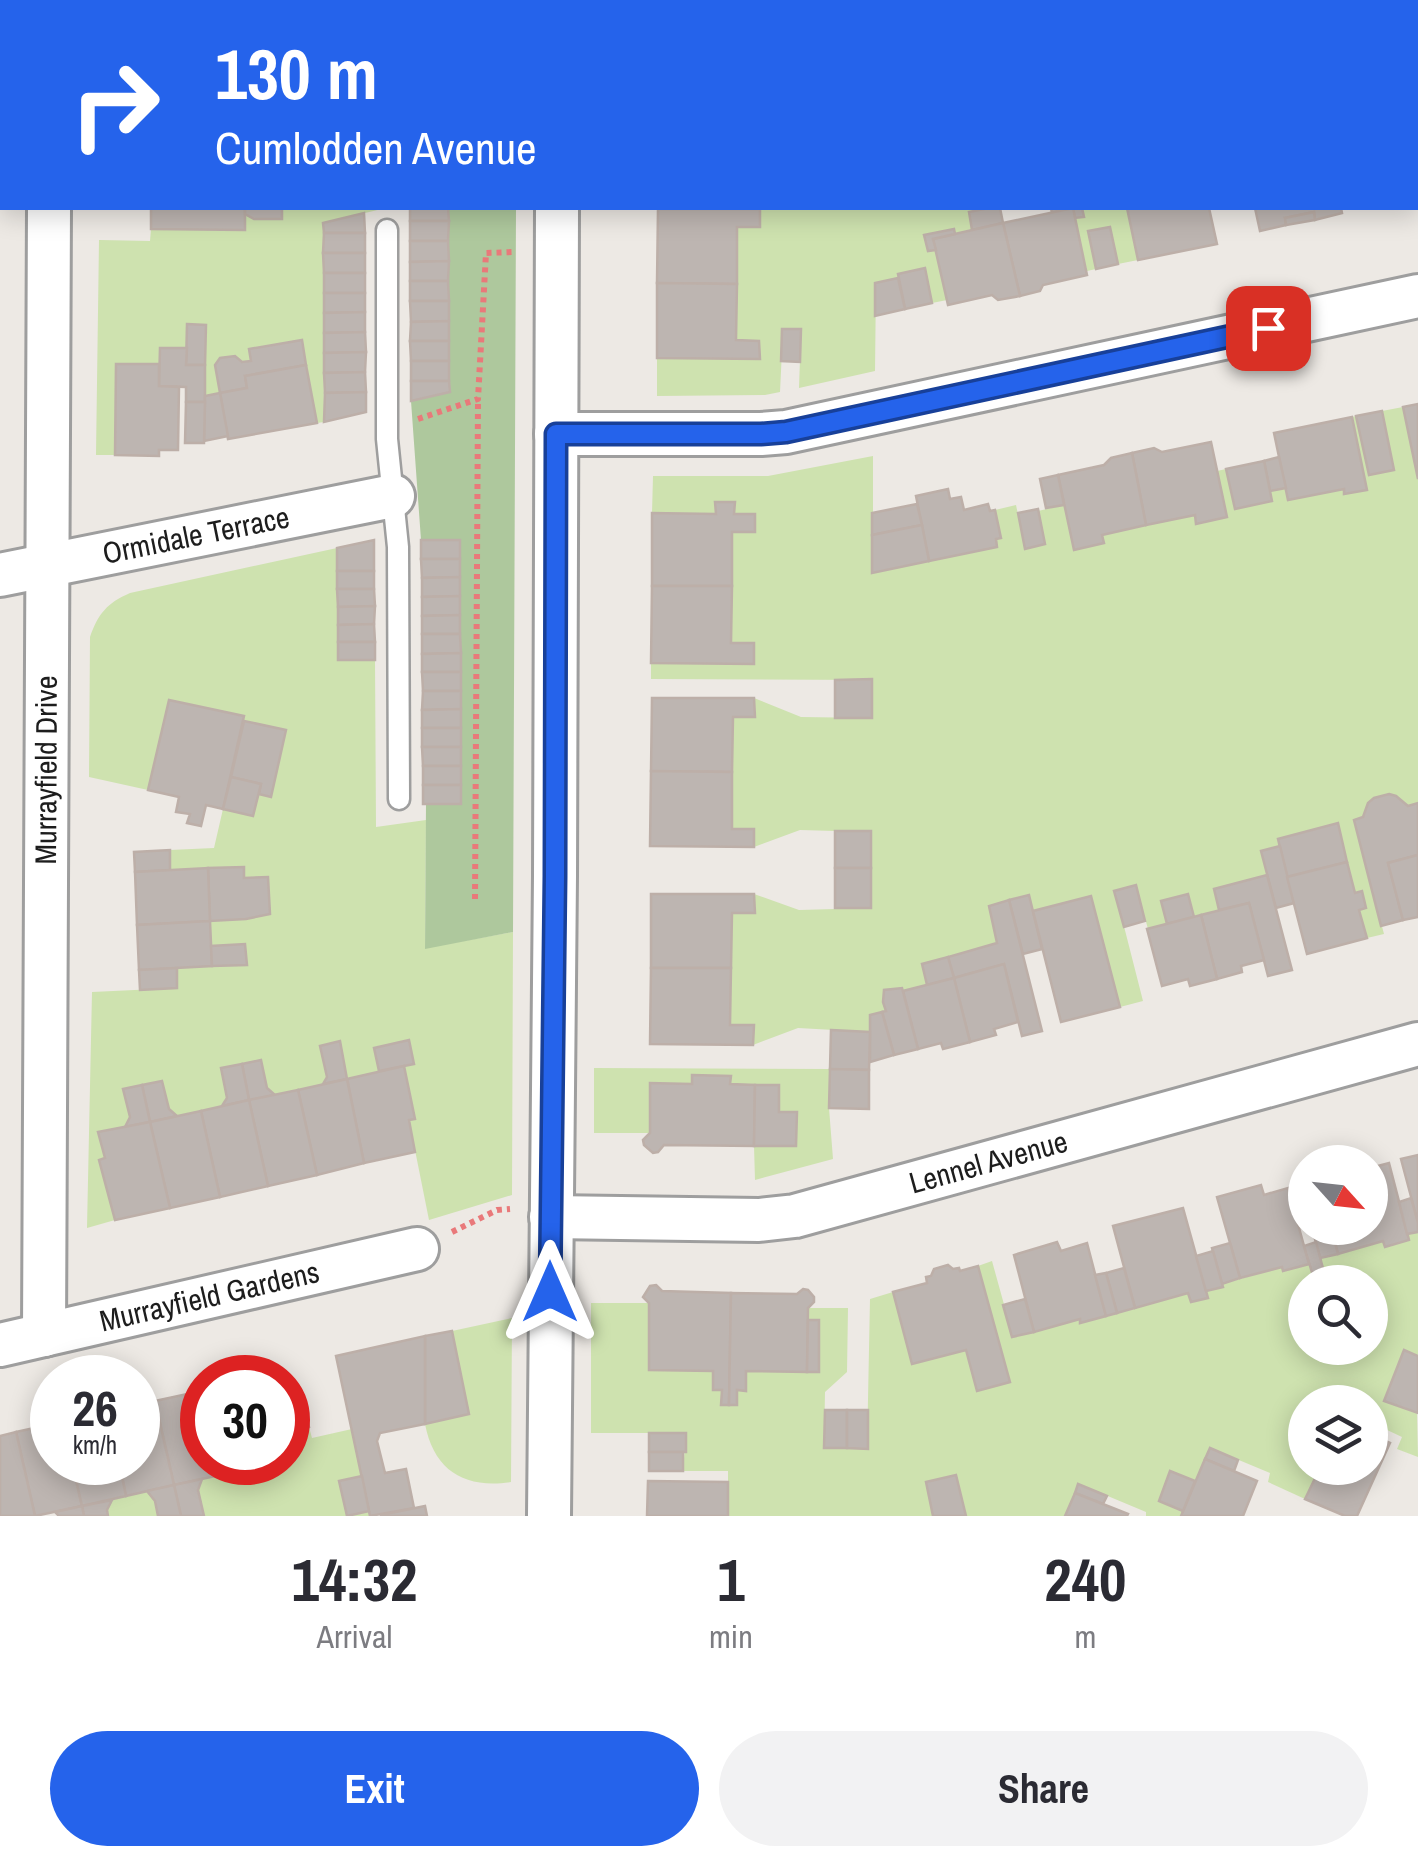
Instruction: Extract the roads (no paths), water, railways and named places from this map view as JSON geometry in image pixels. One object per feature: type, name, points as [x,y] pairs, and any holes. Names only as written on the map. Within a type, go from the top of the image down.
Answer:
[{"type":"street","name":"Murrayfield Drive","points":[[44,1335],[49,210]]},
{"type":"street","points":[[548,1516],[557,210]]},
{"type":"street","points":[[556,434],[786,432],[1418,296]]},
{"type":"street","name":"Ormidale Terrace","points":[[0,575],[393,496]]},
{"type":"street","name":"Lennel Avenue","points":[[551,1217],[759,1220],[795,1216],[1418,1044]]},
{"type":"street","name":"Murrayfield Gardens","points":[[0,1345],[418,1249]]},
{"type":"lane","points":[[387,230],[388,439],[398,546],[399,799]]}]
